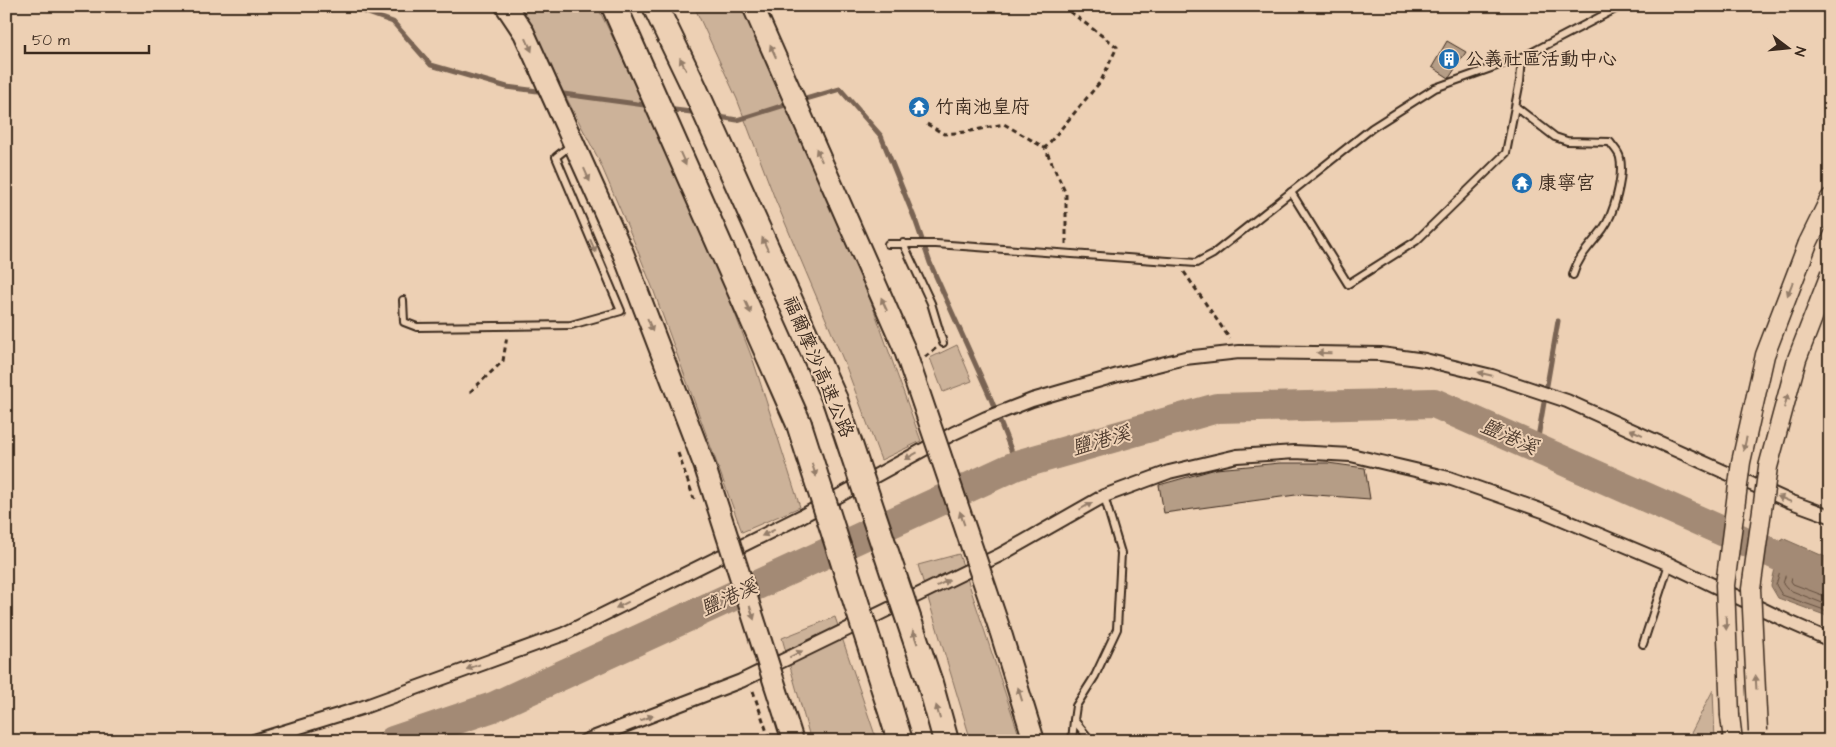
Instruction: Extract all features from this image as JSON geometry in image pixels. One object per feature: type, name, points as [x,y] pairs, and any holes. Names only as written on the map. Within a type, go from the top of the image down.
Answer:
[{"type":"highway","points":[[614,6],[799,424],[900,741]]},
{"type":"highway","name":"福爾摩沙高速公路","points":[[655,6],[707,115],[835,400],[930,683],[946,741]]},
{"type":"main road","points":[[506,6],[524,33],[623,253],[705,467],[793,741]]},
{"type":"main road","points":[[753,6],[904,348],[1000,630],[1034,741]]},
{"type":"street","points":[[1733,741],[1730,716],[1724,585],[1740,462],[1765,355],[1808,243],[1830,198]]},
{"type":"street","points":[[1760,736],[1751,589],[1768,467],[1797,359],[1830,274]]},
{"type":"street","points":[[254,741],[361,708],[564,634],[802,516],[954,433],[986,418],[1014,407],[1118,375],[1185,358],[1239,352],[1381,354],[1425,360],[1492,376],[1567,401],[1771,493],[1830,516]]},
{"type":"street","points":[[585,741],[741,681],[1000,555],[1104,496],[1168,472],[1237,456],[1295,452],[1351,454],[1449,478],[1543,511],[1669,564],[1830,640]]},
{"type":"lane","points":[[888,244],[936,244],[1196,263],[1212,254],[1372,128],[1435,88],[1522,57],[1621,6]]},
{"type":"lane","points":[[1291,192],[1348,284],[1416,241],[1506,153],[1516,106],[1522,57]]},
{"type":"lane","points":[[1516,106],[1555,137],[1567,141],[1610,142],[1620,156],[1622,176],[1617,196],[1604,228],[1576,266],[1573,275]]},
{"type":"lane","points":[[403,300],[404,322],[417,327],[571,325],[621,311],[556,157],[573,143]]},
{"type":"lane","points":[[903,243],[931,303],[942,343]]},
{"type":"lane","points":[[1072,741],[1076,706],[1095,676],[1117,629],[1121,553],[1104,496]]},
{"type":"lane","points":[[1643,644],[1669,564]]},
{"type":"lane","points":[[1074,720],[1091,741]]},
{"type":"path","points":[[1045,148],[1101,81],[1117,47],[1070,12]]},
{"type":"path","points":[[927,124],[944,134],[966,132],[1004,124],[1045,148],[1066,194],[1066,254]]},
{"type":"path","points":[[1177,261],[1239,352]]},
{"type":"path","points":[[470,392],[503,361],[508,326]]},
{"type":"path","points":[[676,445],[698,508]]},
{"type":"path","points":[[752,688],[770,741]]},
{"type":"shaded area","points":[[521,6],[597,6],[617,46],[720,275],[754,363],[800,507],[742,532],[633,239],[598,158]]},
{"type":"shaded area","points":[[694,6],[744,6],[865,285],[921,441],[881,460],[845,364],[775,199],[737,99]]},
{"type":"shaded area","points":[[957,345],[972,381],[943,392],[930,358]]},
{"type":"shaded area","points":[[959,554],[1021,741],[971,741],[918,565]]},
{"type":"shaded area","points":[[835,617],[877,741],[811,741],[782,638]]},
{"type":"shaded area","points":[[1713,690],[1715,741],[1687,741]]},
{"type":"water","points":[[1782,538],[1830,559],[1830,617],[1778,598],[1771,586]]},
{"type":"building","name":"公義社區活動中心","points":[[1447,41],[1466,52],[1449,78],[1432,67]]},
{"type":"building","points":[[1280,463],[1328,463],[1365,468],[1370,499],[1303,494],[1164,513],[1159,485],[1216,469]]},
{"type":"waterway","points":[[341,6],[354,8],[393,22],[431,65],[507,87],[545,92]]},
{"type":"waterway","points":[[799,101],[840,89],[881,136],[916,222],[930,263],[991,399],[1017,465]]},
{"type":"waterway","points":[[556,93],[652,106]]},
{"type":"waterway","points":[[714,116],[737,120],[791,103]]},
{"type":"waterway","points":[[667,109],[699,113]]},
{"type":"waterway","points":[[1536,449],[1558,321]]},
{"type":"waterway","name":"鹽港溪","points":[[393,741],[493,707],[1017,465],[1217,408],[1434,403],[1830,579]]},
{"type":"place","name":"公義社區活動中心","points":[[1449,59]]},
{"type":"place","name":"竹南池皇府","points":[[919,107]]},
{"type":"place","name":"康寧宮","points":[[1522,183]]}]
